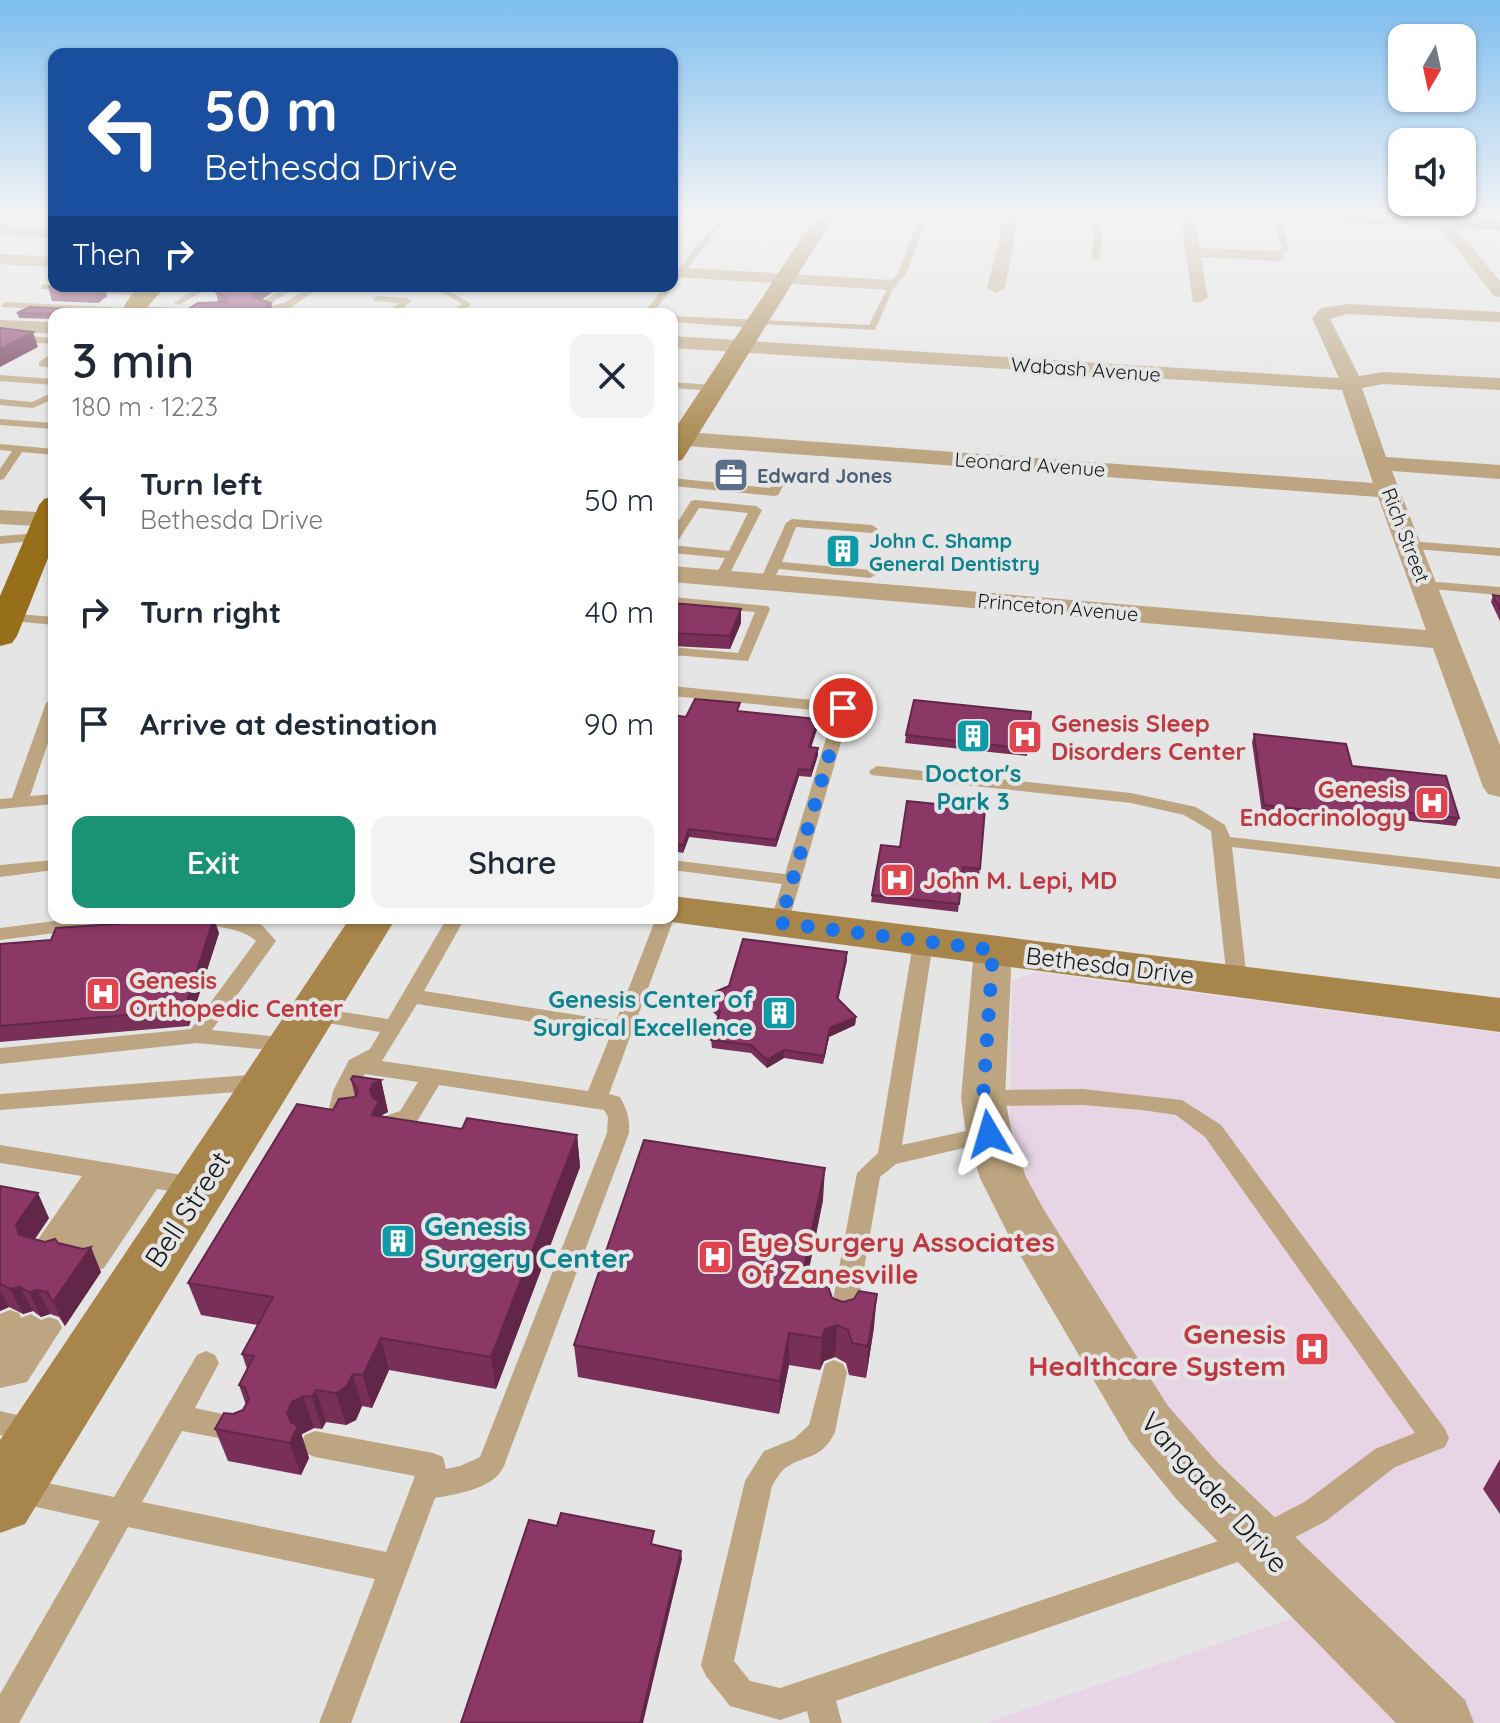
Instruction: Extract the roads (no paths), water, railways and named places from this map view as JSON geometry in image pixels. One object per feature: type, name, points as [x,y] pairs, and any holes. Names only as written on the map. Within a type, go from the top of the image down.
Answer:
[{"type":"main road","points":[[2,623],[48,523]]},
{"type":"street","points":[[678,440],[775,295]]},
{"type":"street","name":"Rich Street","points":[[1500,317],[1353,309],[1334,310],[1321,318],[1348,374],[1388,491],[1500,787]]},
{"type":"street","points":[[1,321],[48,322]]},
{"type":"street","name":"Wabash Avenue","points":[[678,342],[1350,384],[1383,378],[1500,384]]},
{"type":"street","name":"Leonard Avenue","points":[[678,444],[1388,491]]},
{"type":"street","points":[[1380,463],[1500,472]]},
{"type":"street","points":[[0,517],[48,521]]},
{"type":"street","name":"Princeton Avenue","points":[[678,573],[727,566],[766,576],[1445,640]]},
{"type":"street","name":"Bethesda Drive","points":[[678,910],[786,902],[923,943],[1500,1015]]},
{"type":"street","name":"Bell Street","points":[[4,1495],[22,1428],[140,1177],[291,1047],[369,924]]},
{"type":"street","name":"Vangader Drive","points":[[993,950],[986,1116],[1003,1178],[1027,1224],[1149,1424],[1198,1482],[1442,1723]]},
{"type":"lane","points":[[1,321],[33,295]]},
{"type":"lane","points":[[177,303],[190,295]]},
{"type":"lane","points":[[265,308],[260,307],[278,295]]},
{"type":"lane","points":[[284,308],[303,295]]},
{"type":"lane","points":[[678,319],[872,328],[886,295]]},
{"type":"lane","points":[[376,299],[407,301],[398,308]]},
{"type":"lane","points":[[1,321],[48,318]]},
{"type":"lane","points":[[1,321],[48,339]]},
{"type":"lane","points":[[0,378],[48,382]]},
{"type":"lane","points":[[678,385],[715,388]]},
{"type":"lane","points":[[0,402],[33,405],[48,398]]},
{"type":"lane","points":[[0,422],[48,426]]},
{"type":"lane","points":[[0,447],[48,451]]},
{"type":"lane","points":[[0,477],[19,449]]},
{"type":"lane","points":[[678,483],[774,492],[782,478],[812,476]]},
{"type":"lane","points":[[678,528],[695,504],[756,510],[727,566],[678,551]]},
{"type":"lane","points":[[0,540],[48,521]]},
{"type":"lane","points":[[745,607],[766,576],[792,523],[872,529]]},
{"type":"lane","points":[[1408,545],[1500,552]]},
{"type":"lane","points":[[766,576],[870,574]]},
{"type":"lane","points":[[1424,585],[1500,591]]},
{"type":"lane","points":[[678,601],[763,609],[743,658],[678,652]]},
{"type":"lane","points":[[2,623],[48,621]]},
{"type":"lane","points":[[678,692],[843,708],[786,902],[678,867]]},
{"type":"lane","points":[[19,802],[48,722]]},
{"type":"lane","points":[[877,771],[1131,798],[1190,811],[1219,829],[1237,980]]},
{"type":"lane","points":[[0,804],[48,800]]},
{"type":"lane","points":[[1222,841],[1500,873]]},
{"type":"lane","points":[[0,871],[48,866]]},
{"type":"lane","points":[[0,934],[79,924]]},
{"type":"lane","points":[[197,1036],[266,941],[255,929],[239,924]]},
{"type":"lane","points":[[352,1122],[340,1109],[342,1095],[357,1065],[378,1054],[453,924]]},
{"type":"lane","points":[[596,1100],[663,924]]},
{"type":"lane","points":[[889,1157],[923,943]]},
{"type":"lane","points":[[412,996],[623,1029]]},
{"type":"lane","points":[[0,1102],[395,1027]]},
{"type":"lane","points":[[0,1056],[197,1036],[291,1047]]},
{"type":"lane","points":[[357,1065],[612,1103],[619,1117],[618,1133],[490,1466],[464,1479],[425,1487]]},
{"type":"lane","points":[[391,1123],[408,1117],[417,1107],[433,1076]]},
{"type":"lane","points":[[834,1372],[821,1432],[804,1448],[774,1460],[759,1481],[717,1665],[741,1695],[780,1704],[822,1708],[1257,1542],[1316,1511],[1385,1458],[1435,1438],[1213,1131],[1182,1108],[1083,1097],[986,1116],[889,1157],[869,1173],[842,1321]]},
{"type":"lane","points":[[0,1154],[140,1177]]},
{"type":"lane","points":[[140,1177],[69,1256],[140,1177]]},
{"type":"lane","points":[[0,1367],[22,1327]]},
{"type":"lane","points":[[0,1376],[18,1374],[22,1327]]},
{"type":"lane","points":[[1,1723],[206,1363]]},
{"type":"lane","points":[[176,1417],[244,1430]]},
{"type":"lane","points":[[315,1444],[433,1466],[335,1723]]},
{"type":"lane","points":[[4,1495],[121,1512],[394,1568]]},
{"type":"place","name":"Edward Jones","points":[[731,475]]},
{"type":"place","name":"John C. Shamp General Dentistry","points":[[843,551]]},
{"type":"place","name":"Doctor's Park 3","points":[[973,736]]},
{"type":"place","name":"Genesis Sleep Disorders Center","points":[[1025,737]]},
{"type":"place","name":"Genesis Endocrinology","points":[[1432,803]]},
{"type":"place","name":"John M. Lepi, MD","points":[[897,880]]},
{"type":"place","name":"Genesis Orthopedic Center","points":[[103,994]]},
{"type":"place","name":"Genesis Center of Surgical Excellence","points":[[779,1013]]},
{"type":"place","name":"Genesis Surgery Center","points":[[398,1241]]},
{"type":"place","name":"Eye Surgery Associates Of Zanesville","points":[[715,1257]]},
{"type":"place","name":"Genesis Healthcare System","points":[[1312,1349]]}]
